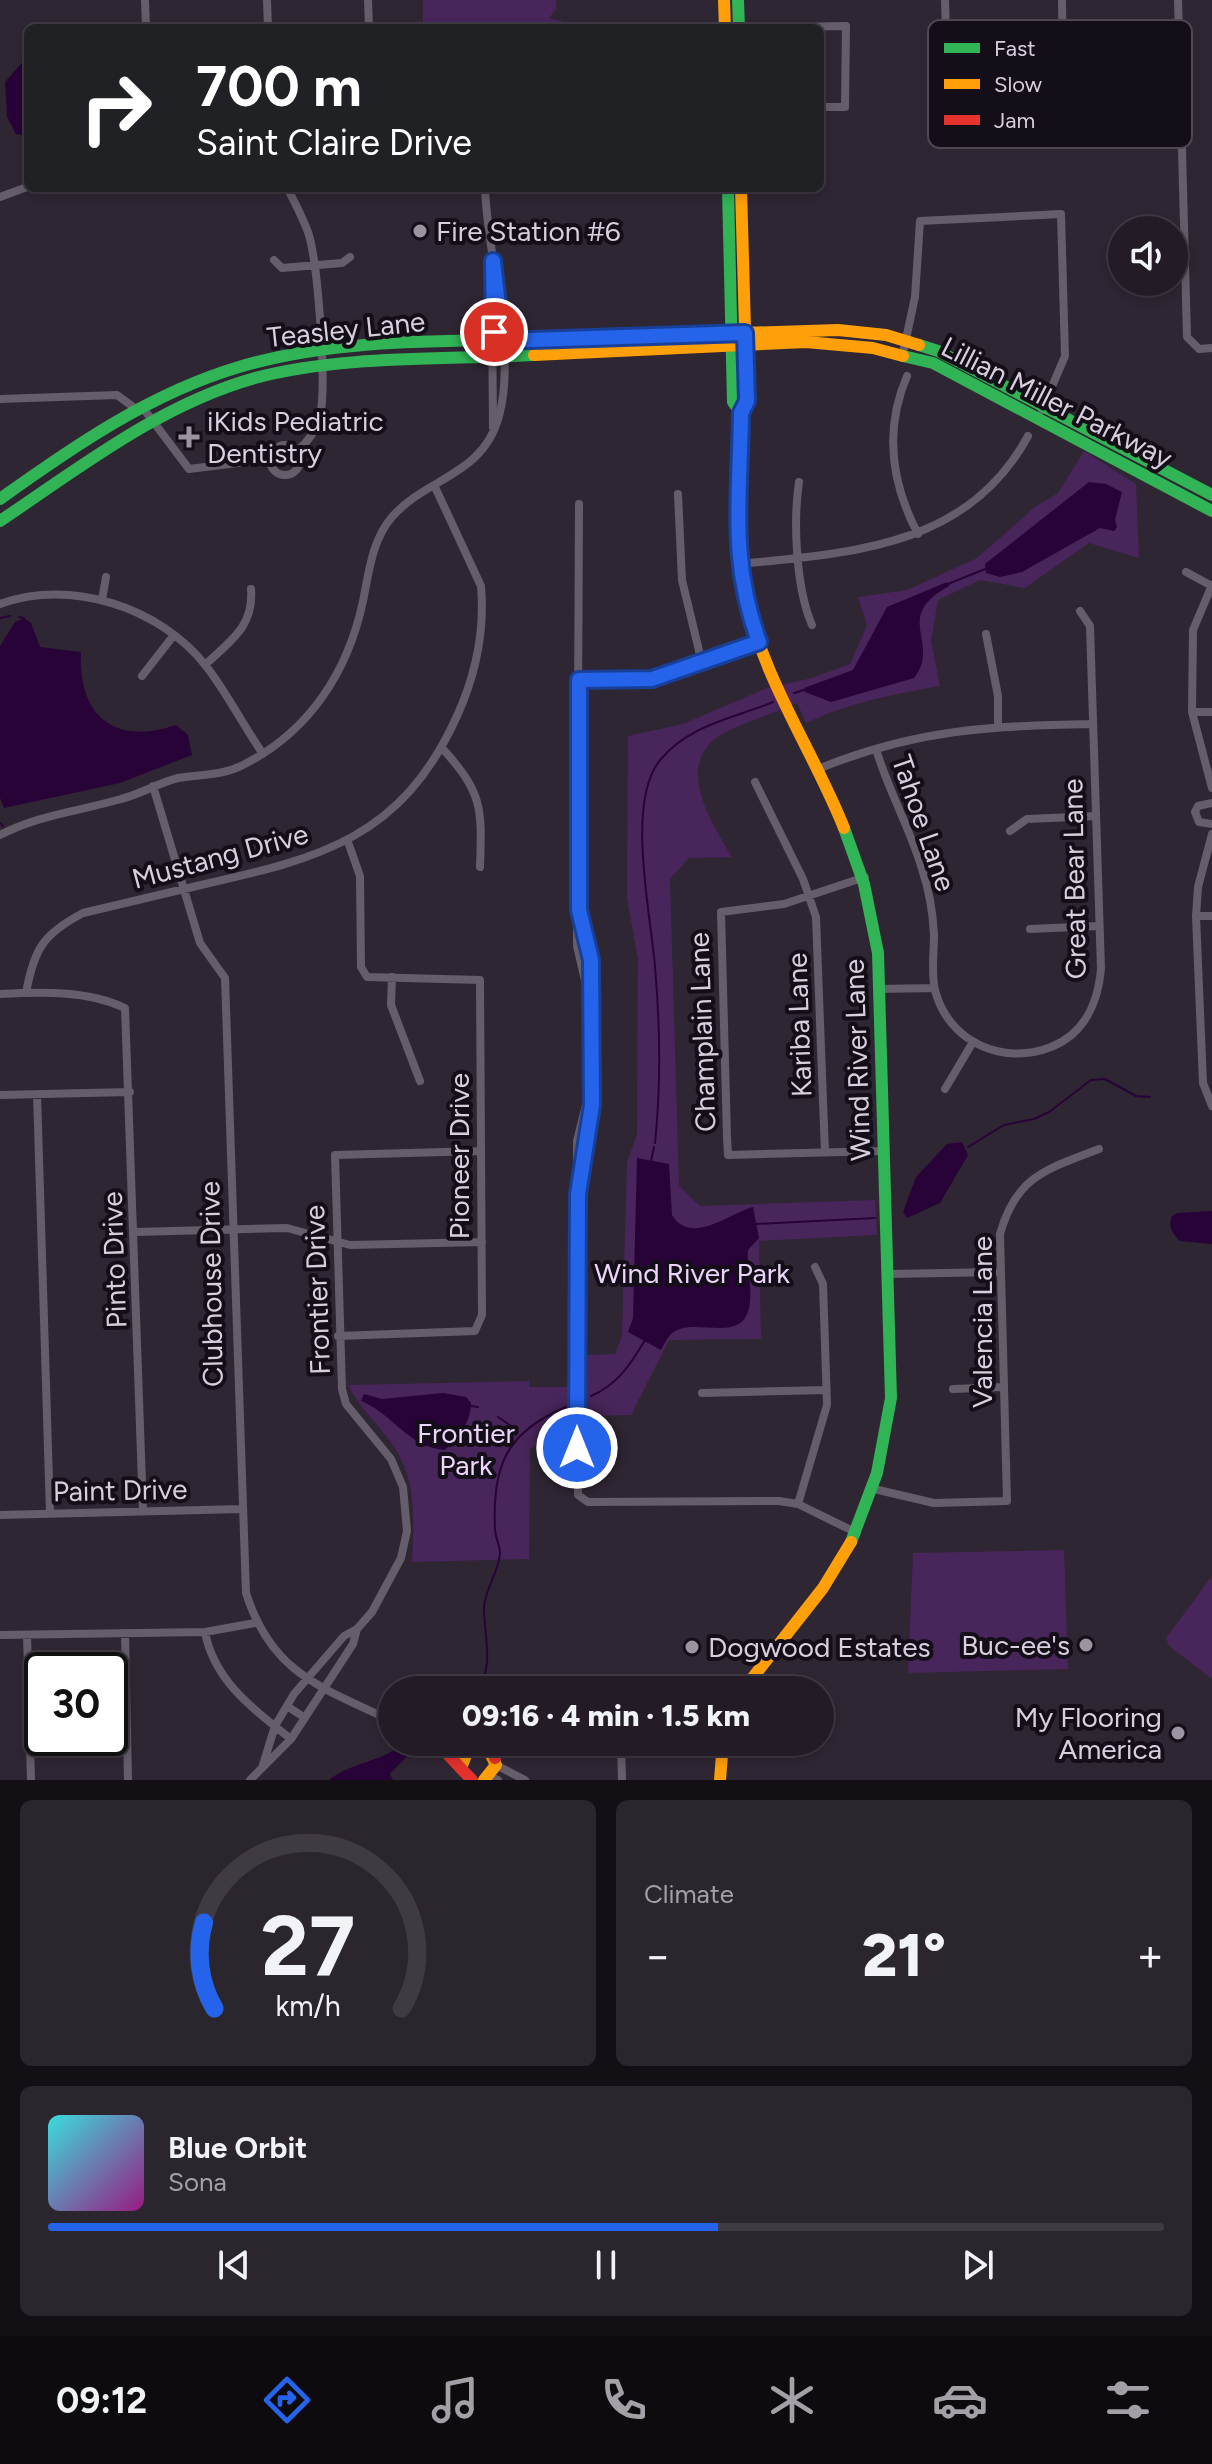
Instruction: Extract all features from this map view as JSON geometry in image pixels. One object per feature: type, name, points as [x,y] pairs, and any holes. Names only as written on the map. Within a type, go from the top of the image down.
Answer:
[{"type":"main road","points":[[724,0],[725,24]]},
{"type":"main road","points":[[738,0],[739,24]]},
{"type":"main road","points":[[735,192],[738,340]]},
{"type":"main road","name":"Teasley Lane","points":[[0,499],[75,447],[138,410],[239,367],[320,350],[498,342],[738,340]]},
{"type":"main road","name":"Teasley Lane","points":[[0,521],[153,421],[249,380],[321,366],[738,340]]},
{"type":"main road","name":"Lillian Miller Parkway","points":[[738,340],[904,347],[933,363],[1041,410],[1212,495]]},
{"type":"main road","name":"Wind River Lane","points":[[738,340],[747,401],[741,413],[736,519],[738,564],[759,642],[865,877],[875,927],[891,1398],[874,1489],[857,1533],[823,1588],[751,1676]]},
{"type":"main road","name":"Lillian Miller Parkway","points":[[1041,410],[1212,511]]},
{"type":"main road","points":[[449,1756],[465,1775]]},
{"type":"main road","points":[[464,1756],[461,1758],[465,1775]]},
{"type":"main road","points":[[720,1780],[722,1756]]},
{"type":"street","points":[[145,0],[146,24]]},
{"type":"street","points":[[267,0],[268,24]]},
{"type":"street","points":[[368,0],[369,24]]},
{"type":"street","points":[[945,0],[946,20]]},
{"type":"street","points":[[1062,0],[1062,20]]},
{"type":"street","points":[[1178,0],[1179,20]]},
{"type":"street","points":[[824,26],[846,26],[845,107],[824,107]]},
{"type":"street","points":[[1182,148],[1187,337],[1199,349],[1212,348]]},
{"type":"street","points":[[0,197],[24,188]]},
{"type":"street","points":[[289,192],[309,234],[315,266],[321,366],[320,418],[310,439],[297,451]]},
{"type":"street","points":[[0,835],[43,818],[117,801],[178,778],[223,772],[263,754],[320,703],[353,642],[378,538],[394,514],[471,463],[493,428],[498,342],[485,192]]},
{"type":"street","points":[[904,347],[915,297],[920,221],[1061,214],[1065,356],[1041,410]]},
{"type":"street","points":[[274,260],[282,268],[342,263],[350,257]]},
{"type":"street","points":[[907,376],[899,394],[894,477],[902,503],[918,534]]},
{"type":"street","points":[[0,399],[117,395],[153,421],[189,469],[270,459]]},
{"type":"street","points":[[738,564],[858,550],[918,534],[957,515],[984,494],[1014,462],[1028,436]]},
{"type":"street","points":[[282,445],[297,451],[298,469],[287,476],[273,469],[270,459],[273,451],[282,445]]},
{"type":"street","points":[[799,482],[795,526],[806,611],[812,625]]},
{"type":"street","name":"Mustang Drive","points":[[26,993],[39,946],[57,927],[83,913],[285,866],[348,842],[395,806],[442,748],[468,692],[480,639],[482,604],[481,586],[435,487]]},
{"type":"street","points":[[678,494],[682,580],[702,663]]},
{"type":"street","points":[[579,504],[579,910],[591,960],[590,1129],[579,1182],[577,1488],[582,1501],[588,1502],[779,1501],[798,1504],[857,1533]]},
{"type":"street","points":[[1186,572],[1212,586],[1193,630],[1192,712],[1212,788]]},
{"type":"street","points":[[102,600],[106,577]]},
{"type":"street","points":[[205,665],[239,631],[253,610],[251,589]]},
{"type":"street","points":[[0,604],[30,596],[67,595],[102,600],[137,612],[174,635],[205,665],[263,754]]},
{"type":"street","name":"Great Bear Lane","points":[[973,1042],[997,1052],[1027,1054],[1053,1046],[1074,1032],[1093,1007],[1099,989],[1090,626],[1080,611]]},
{"type":"street","points":[[986,634],[998,696],[998,726]]},
{"type":"street","points":[[142,676],[174,635]]},
{"type":"street","points":[[579,680],[652,679],[759,642]]},
{"type":"street","points":[[1192,712],[1212,712]]},
{"type":"street","points":[[818,769],[876,749],[956,729],[1093,724]]},
{"type":"street","points":[[442,748],[469,777],[480,805],[480,867]]},
{"type":"street","name":"Tahoe Lane","points":[[876,749],[923,870],[934,932],[934,988],[952,1024],[973,1042]]},
{"type":"street","name":"Kariba Lane","points":[[755,782],[765,797],[810,895],[819,944],[825,1153]]},
{"type":"street","name":"Clubhouse Drive","points":[[153,786],[200,943],[225,978],[246,1593],[255,1623],[282,1661],[306,1679],[378,1714]]},
{"type":"street","points":[[1212,803],[1198,806],[1195,812],[1199,822],[1212,824]]},
{"type":"street","points":[[1010,831],[1027,819],[1096,816]]},
{"type":"street","points":[[1212,834],[1198,887],[1196,916],[1203,1083],[1212,1106]]},
{"type":"street","points":[[348,842],[360,876],[361,967],[367,977],[392,977],[391,1005],[420,1081]]},
{"type":"street","name":"Champlain Lane","points":[[825,1153],[728,1155],[721,912],[784,904],[865,877]]},
{"type":"street","points":[[1196,916],[1212,916]]},
{"type":"street","points":[[1030,929],[1099,926]]},
{"type":"street","name":"Pioneer Drive","points":[[338,1336],[475,1331],[482,1315],[480,980],[392,977]]},
{"type":"street","points":[[879,989],[934,988]]},
{"type":"street","points":[[0,994],[26,993]]},
{"type":"street","name":"Pinto Drive","points":[[26,993],[85,996],[125,1008],[143,1511]]},
{"type":"street","points":[[945,1089],[973,1042]]},
{"type":"street","points":[[0,1095],[130,1092]]},
{"type":"street","points":[[37,1094],[50,1513]]},
{"type":"street","name":"Valencia Lane","points":[[874,1489],[934,1503],[1007,1501],[1000,1234],[1014,1197],[1035,1176],[1099,1149]]},
{"type":"street","name":"Frontier Drive","points":[[262,1768],[275,1726],[287,1706],[344,1636],[357,1629],[372,1612],[401,1558],[407,1505],[391,1459],[346,1404],[338,1336],[335,1155],[481,1151]]},
{"type":"street","points":[[825,1153],[883,1151]]},
{"type":"street","points":[[135,1232],[300,1229],[350,1245],[482,1242]]},
{"type":"street","points":[[798,1504],[821,1435],[826,1390],[823,1284],[815,1267]]},
{"type":"street","points":[[888,1274],[1000,1272]]},
{"type":"street","points":[[953,1389],[1003,1387]]},
{"type":"street","points":[[702,1393],[826,1390]]},
{"type":"street","name":"Paint Drive","points":[[0,1515],[241,1509]]},
{"type":"street","points":[[0,1635],[205,1632],[255,1623]]},
{"type":"street","name":"Frontier Drive","points":[[250,1780],[291,1739],[353,1644],[357,1629]]},
{"type":"street","points":[[205,1632],[208,1651],[224,1679],[291,1739]]},
{"type":"street","points":[[125,1633],[128,1780]]},
{"type":"street","points":[[27,1635],[31,1780]]},
{"type":"street","points":[[287,1706],[305,1718]]},
{"type":"street","points":[[621,1756],[622,1780]]},
{"type":"street","points":[[493,1772],[525,1780]]},
{"type":"green space","points":[[423,0],[556,0],[556,9],[549,18],[562,21],[562,24],[423,24]]},
{"type":"green space","name":"Wind River Park","points":[[1084,451],[1136,484],[1139,558],[1089,543],[1025,588],[980,580],[938,600],[931,641],[940,686],[855,705],[806,723],[797,703],[723,733],[704,751],[698,781],[702,798],[732,857],[689,858],[670,879],[679,1186],[700,1206],[875,1200],[877,1235],[759,1241],[761,1339],[669,1340],[631,1415],[586,1416],[586,1355],[615,1354],[622,1336],[627,1162],[637,1135],[638,959],[627,898],[628,736],[683,724],[767,688],[812,678],[850,664],[867,625],[858,597],[907,590],[977,558],[1035,507],[1058,493]]},
{"type":"green space","name":"Frontier Park","points":[[529,1381],[529,1387],[573,1387],[573,1430],[530,1449],[529,1559],[412,1562],[412,1496],[404,1465],[348,1385]]},
{"type":"green space","points":[[1064,1550],[1068,1669],[908,1673],[913,1553]]},
{"type":"green space","points":[[1212,1576],[1212,1679],[1169,1646],[1166,1638]]},
{"type":"shaded area","points":[[24,61],[24,135],[16,134],[7,117],[5,82]]},
{"type":"shaded area","points":[[1089,482],[1106,484],[1122,492],[1114,531],[1100,528],[1022,572],[1000,577],[986,573],[985,564]]},
{"type":"shaded area","points":[[947,582],[949,586],[923,609],[920,630],[923,653],[914,678],[831,702],[805,692],[804,688],[853,670],[887,607]]},
{"type":"shaded area","points":[[24,618],[31,623],[40,647],[81,652],[86,693],[93,709],[104,720],[118,728],[135,731],[154,731],[176,725],[188,735],[192,755],[120,783],[4,808],[0,798],[0,646],[15,622]]},
{"type":"shaded area","points":[[962,1142],[968,1155],[940,1203],[907,1218],[903,1212],[916,1177],[947,1144]]},
{"type":"shaded area","points":[[637,1158],[669,1164],[672,1215],[689,1228],[710,1225],[753,1207],[759,1238],[748,1250],[750,1299],[747,1314],[741,1322],[723,1328],[680,1329],[670,1336],[661,1350],[628,1332],[633,1318]]},
{"type":"shaded area","points":[[1212,1211],[1212,1244],[1180,1241],[1173,1233],[1171,1217],[1177,1213]]},
{"type":"shaded area","points":[[443,1393],[466,1397],[471,1403],[463,1430],[444,1450],[420,1443],[382,1413],[361,1401],[364,1394],[382,1399]]},
{"type":"shaded area","points":[[382,1756],[407,1756],[390,1774],[393,1780],[329,1780],[347,1769]]},
{"type":"waterway","points":[[948,584],[985,569]]},
{"type":"waterway","points":[[0,618],[10,616]]},
{"type":"waterway","points":[[19,617],[24,618]]},
{"type":"waterway","points":[[794,693],[804,690]]},
{"type":"waterway","points":[[655,1143],[659,1077],[658,1011],[642,829],[650,778],[661,759],[685,738],[698,730],[773,702]]},
{"type":"waterway","points":[[0,823],[3,826]]},
{"type":"waterway","points":[[968,1147],[1004,1125],[1034,1119],[1049,1112],[1091,1080],[1105,1079],[1136,1096],[1150,1097]]},
{"type":"waterway","points":[[651,1161],[654,1147]]},
{"type":"waterway","points":[[756,1224],[875,1218]]},
{"type":"waterway","points":[[591,1396],[622,1373],[645,1340]]},
{"type":"waterway","points":[[471,1406],[478,1407]]},
{"type":"waterway","points":[[484,1676],[487,1662],[484,1607],[500,1553],[495,1532],[496,1487],[500,1469],[516,1440],[529,1428],[566,1407]]},
{"type":"waterway","points":[[498,1417],[514,1428],[516,1435]]},
{"type":"traffic: fast","points":[[738,0],[739,24]]},
{"type":"traffic: fast","points":[[728,192],[733,402],[741,413]]},
{"type":"traffic: fast","points":[[0,499],[85,441],[144,406],[239,367],[281,356],[367,345],[584,338]]},
{"type":"traffic: fast","points":[[919,345],[938,351],[1212,495]]},
{"type":"traffic: fast","points":[[0,521],[91,459],[154,421],[220,389],[255,378],[322,365],[357,362],[534,355]]},
{"type":"traffic: fast","points":[[903,356],[933,363],[1212,511]]},
{"type":"traffic: fast","points":[[844,828],[864,884],[878,953],[891,1398],[877,1473],[851,1542]]},
{"type":"traffic: slow","points":[[724,0],[725,24]]},
{"type":"traffic: slow","points":[[741,192],[747,401],[741,413],[739,524],[745,591],[762,652],[844,828]]},
{"type":"traffic: slow","points":[[584,338],[838,330],[886,335],[919,345]]},
{"type":"traffic: slow","points":[[534,355],[806,342],[873,348],[903,356]]},
{"type":"traffic: slow","points":[[754,1676],[823,1588],[851,1542]]},
{"type":"traffic: slow","points":[[461,1768],[468,1750],[488,1749],[496,1765],[484,1780]]},
{"type":"traffic: slow","points":[[720,1780],[722,1756]]},
{"type":"traffic: jam","points":[[449,1756],[472,1780]]},
{"type":"place","name":"Fire Station #6","points":[[420,231]]},
{"type":"place","name":"iKids Pediatric Dentistry","points":[[189,437]]},
{"type":"place","name":"Buc-ee's","points":[[1086,1645]]},
{"type":"place","name":"Dogwood Estates","points":[[692,1647]]},
{"type":"place","name":"My Flooring America","points":[[1178,1733]]},
{"type":"route","points":[[494,332],[490,269],[493,261],[502,341],[745,333],[747,401],[741,413],[736,541],[744,592],[759,642],[652,679],[579,680],[579,910],[591,960],[592,1105],[578,1194],[577,1448]]}]
